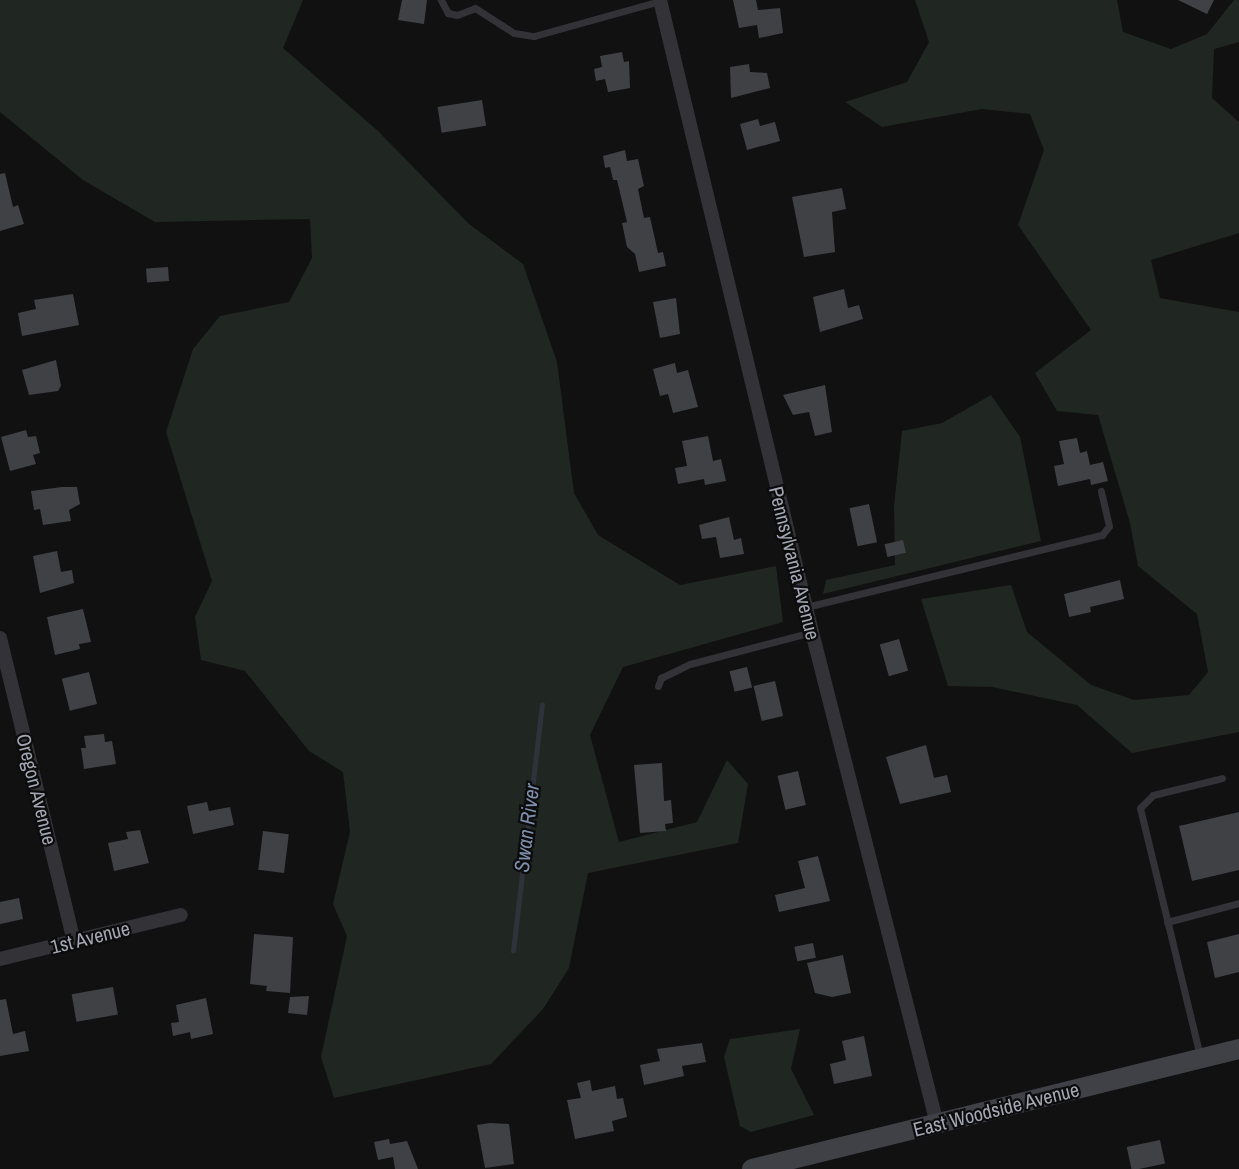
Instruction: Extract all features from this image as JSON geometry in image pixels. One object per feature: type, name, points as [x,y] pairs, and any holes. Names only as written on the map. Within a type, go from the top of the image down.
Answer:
[{"type":"main road","name":"East Woodside Avenue","points":[[752,1169],[1239,1049]]},
{"type":"street","name":"Pennsylvania Avenue","points":[[660,1],[812,632],[937,1124]]},
{"type":"street","name":"Oregon Avenue","points":[[0,638],[74,941]]},
{"type":"street","name":"1st Avenue","points":[[0,960],[181,915]]},
{"type":"lane","points":[[441,0],[448,13],[457,15],[475,4],[514,33],[534,36],[660,1]]},
{"type":"lane","points":[[806,607],[1101,535],[1109,526],[1101,491]]},
{"type":"lane","points":[[658,686],[661,678],[690,664],[812,632]]},
{"type":"lane","points":[[1201,1058],[1140,807],[1153,795],[1222,778]]},
{"type":"lane","points":[[1167,922],[1239,903]]},
{"type":"shaded area","points":[[0,0],[303,0],[283,48],[378,131],[469,224],[523,264],[557,362],[574,493],[598,535],[680,585],[776,566],[783,622],[623,667],[590,735],[619,842],[697,822],[727,760],[748,784],[738,843],[588,873],[569,968],[543,1009],[491,1064],[334,1098],[321,1057],[347,936],[333,904],[350,832],[343,772],[309,751],[245,671],[201,660],[195,617],[212,581],[166,432],[193,349],[220,316],[289,302],[312,258],[310,219],[155,222],[83,180],[0,112]]},
{"type":"shaded area","points":[[915,0],[1117,0],[1123,32],[1171,49],[1207,34],[1234,0],[1239,0],[1239,42],[1214,49],[1212,98],[1239,122],[1239,233],[1151,260],[1160,298],[1239,312],[1239,732],[1132,753],[1077,705],[992,687],[948,686],[921,599],[1011,585],[1027,632],[1091,685],[1134,700],[1189,695],[1208,672],[1197,614],[1138,566],[1130,523],[1098,415],[1057,411],[1035,373],[1091,330],[1018,225],[1044,150],[1030,114],[982,109],[882,127],[845,102],[907,82],[929,42]]},
{"type":"shaded area","points":[[991,395],[1020,437],[1041,541],[823,594],[826,580],[895,565],[894,506],[902,431],[942,423]]},
{"type":"shaded area","points":[[800,1029],[791,1069],[814,1115],[751,1132],[740,1126],[724,1057],[730,1039]]},
{"type":"building","points":[[402,0],[427,0],[424,24],[398,20]]},
{"type":"building","points":[[733,0],[756,0],[758,10],[780,8],[783,33],[759,38],[757,25],[739,28]]},
{"type":"building","points":[[1178,0],[1214,0],[1207,14]]},
{"type":"building","points":[[622,52],[624,62],[629,61],[630,88],[608,92],[605,79],[596,81],[594,69],[602,67],[600,56]]},
{"type":"building","points":[[749,64],[750,72],[767,73],[770,88],[731,98],[730,67]]},
{"type":"building","points":[[482,100],[486,126],[442,133],[438,107]]},
{"type":"building","points":[[758,119],[760,126],[775,122],[780,141],[747,150],[740,124]]},
{"type":"building","points":[[625,150],[627,161],[638,159],[644,186],[638,189],[644,218],[650,217],[658,253],[663,252],[666,266],[639,272],[635,254],[627,247],[622,223],[627,222],[617,180],[613,180],[610,167],[605,168],[603,156]]},
{"type":"building","points":[[5,173],[13,207],[18,205],[24,224],[0,231],[0,174]]},
{"type":"building","points":[[842,188],[846,209],[832,212],[835,252],[804,257],[792,197]]},
{"type":"building","points":[[168,267],[169,281],[147,283],[146,269]]},
{"type":"building","points":[[844,289],[848,308],[859,305],[863,319],[820,332],[813,297]]},
{"type":"building","points":[[73,294],[79,325],[22,336],[18,313],[36,309],[34,300]]},
{"type":"building","points":[[676,298],[680,334],[660,338],[653,302]]},
{"type":"building","points":[[56,360],[61,386],[58,391],[29,395],[22,370]]},
{"type":"building","points":[[675,363],[677,373],[688,370],[698,407],[673,413],[668,394],[660,396],[653,369]]},
{"type":"building","points":[[825,385],[832,432],[815,436],[809,412],[793,415],[783,395]]},
{"type":"building","points":[[26,430],[28,437],[36,436],[40,453],[33,455],[36,464],[10,471],[1,437]]},
{"type":"building","points":[[708,436],[713,461],[721,459],[726,481],[705,485],[704,479],[678,484],[675,468],[687,466],[682,441]]},
{"type":"building","points":[[1077,438],[1080,453],[1087,451],[1090,465],[1103,462],[1108,481],[1091,485],[1090,479],[1058,486],[1054,466],[1064,464],[1059,441]]},
{"type":"building","points":[[77,487],[80,504],[69,510],[71,521],[43,525],[40,509],[34,510],[31,491]]},
{"type":"building","points":[[869,504],[877,542],[858,546],[849,508]]},
{"type":"building","points":[[729,517],[734,540],[741,538],[744,554],[720,558],[716,537],[702,539],[699,525]]},
{"type":"building","points":[[903,540],[906,553],[887,557],[884,544]]},
{"type":"building","points":[[57,551],[61,572],[72,570],[74,583],[40,593],[33,556]]},
{"type":"building","points":[[1120,580],[1124,599],[1090,607],[1091,612],[1069,617],[1064,594]]},
{"type":"building","points":[[83,609],[91,642],[79,644],[80,649],[55,655],[47,617]]},
{"type":"building","points":[[899,639],[908,671],[889,676],[880,645]]},
{"type":"building","points":[[747,667],[752,687],[735,692],[730,671]]},
{"type":"building","points":[[89,672],[97,704],[70,711],[62,679]]},
{"type":"building","points":[[775,681],[783,716],[762,721],[754,686]]},
{"type":"building","points":[[104,734],[105,742],[112,741],[116,764],[84,769],[81,748],[86,748],[84,736]]},
{"type":"building","points":[[926,745],[934,778],[947,775],[951,792],[900,804],[886,757]]},
{"type":"building","points":[[662,763],[664,801],[671,800],[673,823],[665,824],[666,831],[640,833],[634,765]]},
{"type":"building","points":[[798,771],[806,805],[785,810],[778,776]]},
{"type":"building","points":[[207,802],[209,811],[230,807],[234,825],[193,834],[187,806]]},
{"type":"building","points":[[1239,812],[1239,870],[1192,881],[1179,826]]},
{"type":"building","points":[[140,830],[149,863],[114,871],[108,843],[128,839],[126,832]]},
{"type":"building","points":[[263,831],[289,834],[284,873],[258,870]]},
{"type":"building","points":[[818,856],[830,901],[779,912],[775,895],[805,888],[798,861]]},
{"type":"building","points":[[19,898],[23,919],[0,924],[0,902]]},
{"type":"building","points":[[254,934],[293,937],[290,993],[266,991],[267,986],[250,984]]},
{"type":"building","points":[[1239,934],[1239,972],[1215,978],[1207,942]]},
{"type":"building","points":[[813,943],[816,958],[797,961],[794,947]]},
{"type":"building","points":[[843,955],[851,993],[832,997],[815,993],[807,963]]},
{"type":"building","points":[[113,987],[118,1015],[77,1022],[72,994]]},
{"type":"building","points":[[309,996],[307,1015],[288,1013],[290,997]]},
{"type":"building","points":[[206,998],[213,1034],[191,1039],[190,1032],[173,1036],[171,1023],[179,1022],[176,1005]]},
{"type":"building","points":[[6,999],[13,1034],[25,1031],[29,1051],[0,1056],[0,1000]]},
{"type":"building","points":[[864,1036],[872,1076],[834,1084],[830,1064],[846,1060],[842,1041]]},
{"type":"building","points":[[702,1043],[706,1062],[682,1066],[684,1076],[644,1085],[640,1065],[660,1061],[657,1049]]},
{"type":"building","points":[[590,1080],[592,1091],[615,1086],[617,1099],[623,1098],[627,1117],[612,1121],[614,1131],[575,1139],[567,1100],[581,1098],[577,1083]]},
{"type":"building","points":[[509,1124],[514,1164],[485,1168],[477,1125]]},
{"type":"building","points":[[389,1139],[390,1144],[407,1141],[418,1169],[395,1169],[393,1157],[378,1160],[374,1142]]},
{"type":"building","points":[[1160,1140],[1165,1163],[1131,1169],[1127,1147]]},
{"type":"waterway","name":"Swan River","points":[[513,951],[542,705]]}]
